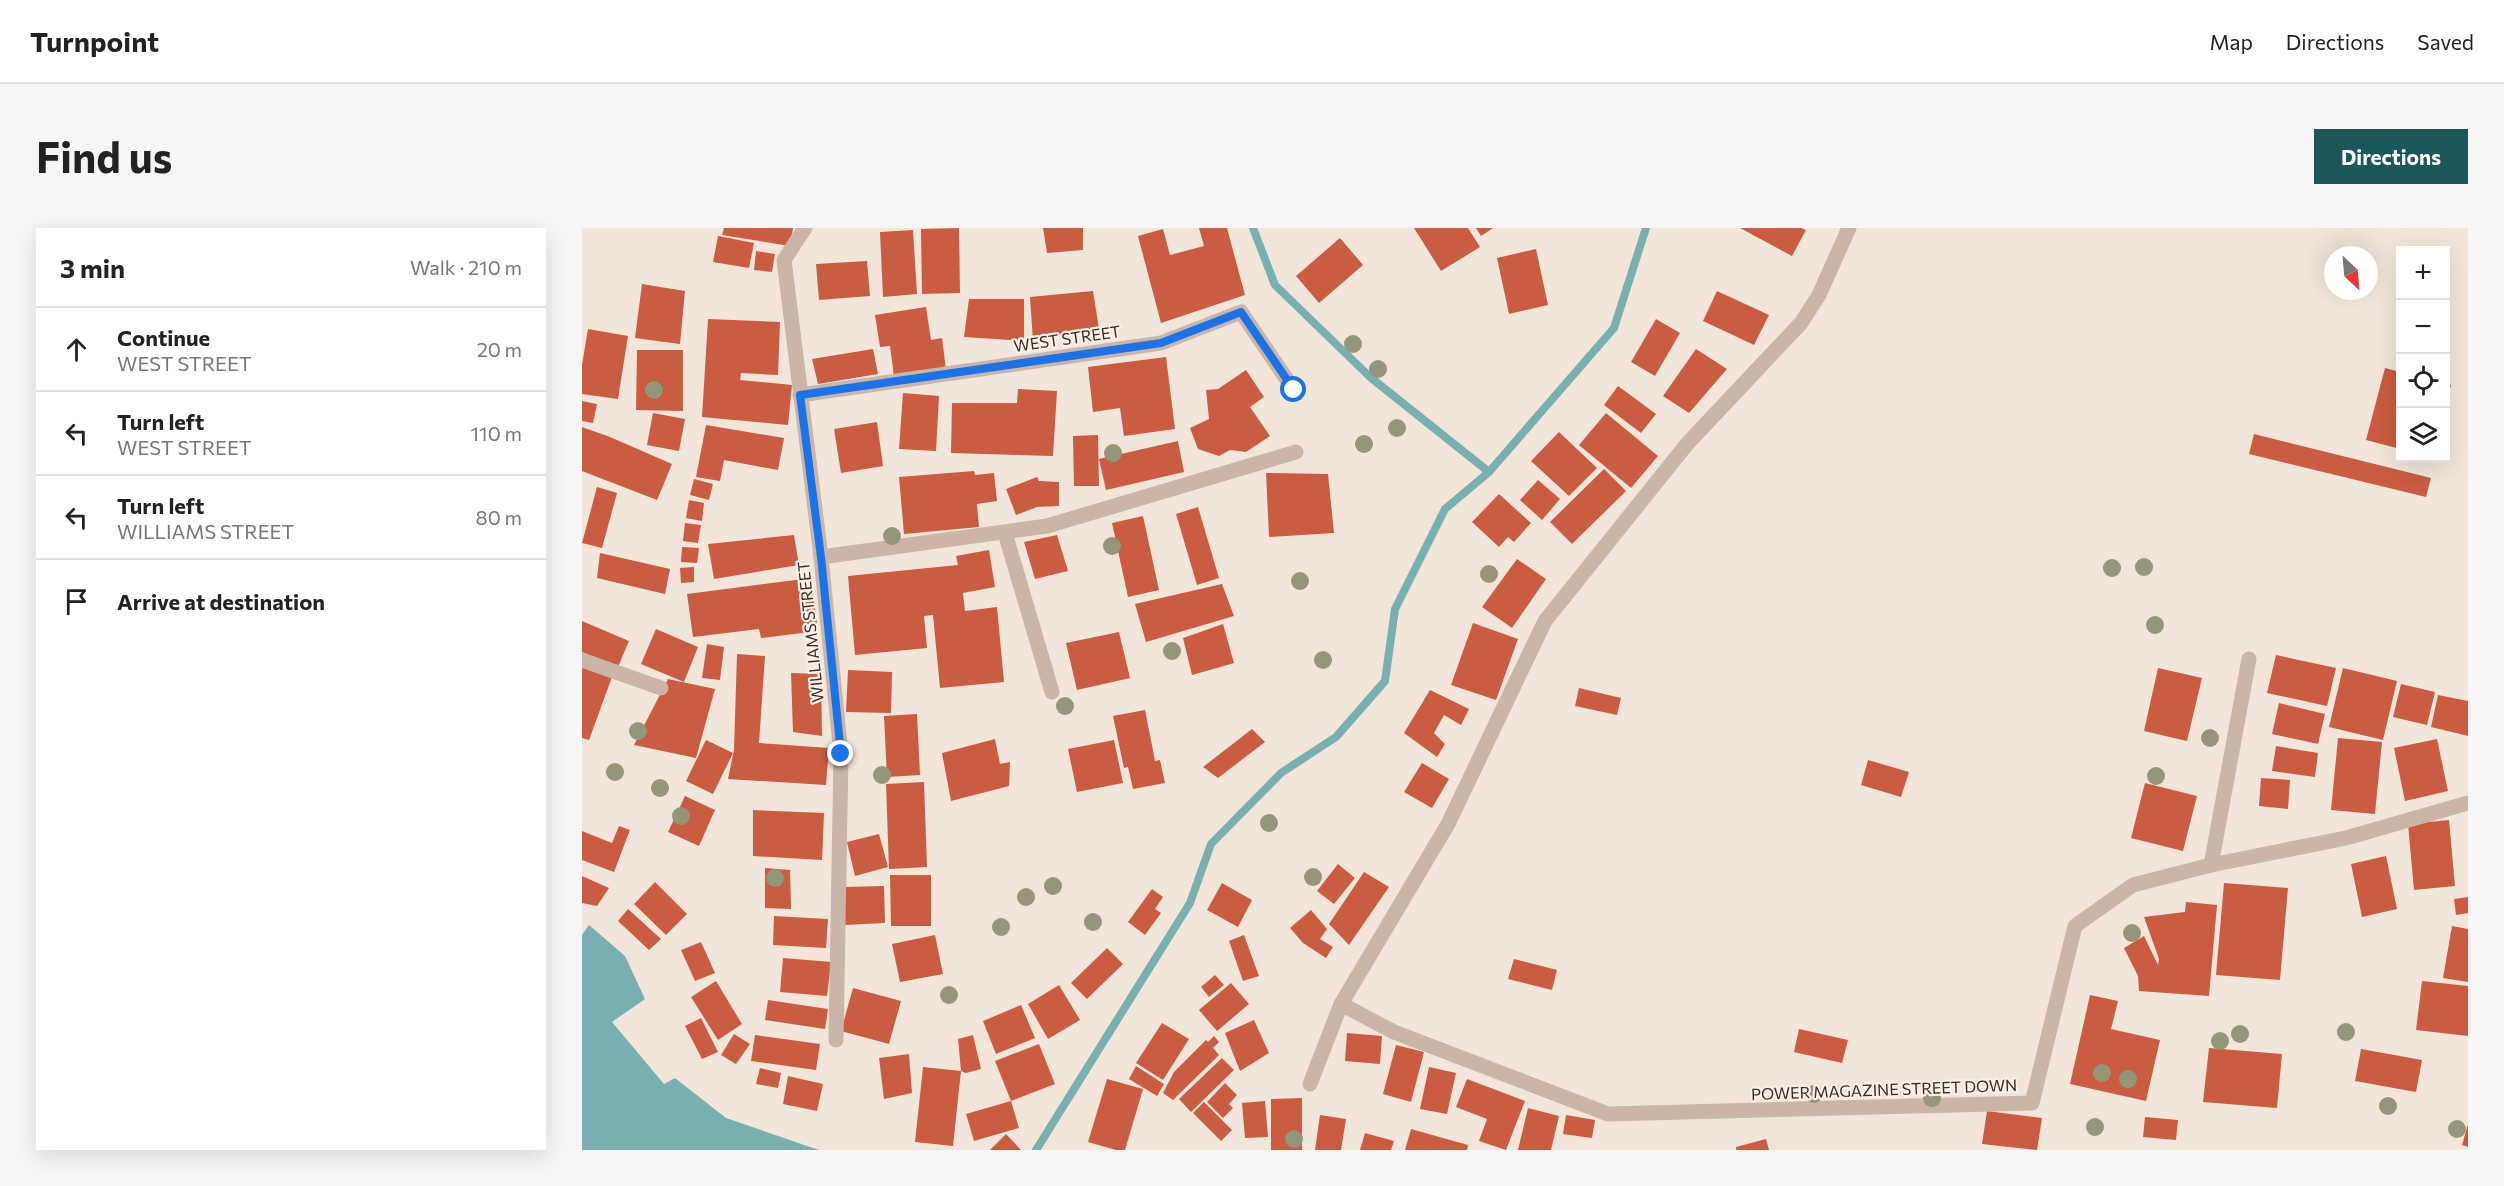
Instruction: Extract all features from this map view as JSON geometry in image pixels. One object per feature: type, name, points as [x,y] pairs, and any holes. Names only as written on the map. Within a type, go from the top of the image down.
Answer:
[{"type":"street","name":"WILLIAMS STREET","points":[[805,228],[784,260],[821,557],[841,754],[836,1040]]},
{"type":"street","points":[[1310,1084],[1341,1004],[1448,824],[1545,621],[1687,444],[1801,323],[1819,295],[1849,228]]},
{"type":"street","name":"WEST STREET","points":[[800,395],[1161,343],[1241,312],[1294,390]]},
{"type":"street","points":[[821,557],[1047,526],[1296,452]]},
{"type":"street","points":[[1005,533],[1052,692]]},
{"type":"street","points":[[2211,865],[2249,659]]},
{"type":"street","points":[[582,660],[661,688]]},
{"type":"street","name":"POWER MAGAZINE STREET DOWN","points":[[1341,1004],[1394,1032],[1608,1114],[2032,1103],[2075,926],[2133,885],[2211,865],[2346,838],[2468,803]]},
{"type":"water","points":[[589,925],[625,956],[645,999],[612,1022],[664,1084],[675,1078],[726,1118],[819,1150],[582,1150],[582,935]]},
{"type":"building","points":[[724,228],[793,228],[790,246],[722,235]]},
{"type":"building","points":[[959,228],[960,293],[922,294],[921,229]]},
{"type":"building","points":[[1043,228],[1083,228],[1083,250],[1047,253]]},
{"type":"building","points":[[1199,228],[1227,228],[1245,295],[1161,323],[1138,236],[1163,229],[1170,255],[1204,246]]},
{"type":"building","points":[[1414,228],[1468,228],[1480,247],[1441,271]]},
{"type":"building","points":[[1476,228],[1493,228],[1481,236]]},
{"type":"building","points":[[1740,228],[1801,228],[1806,230],[1792,256]]},
{"type":"building","points":[[913,230],[917,294],[883,297],[880,232]]},
{"type":"building","points":[[718,236],[754,243],[749,268],[713,262]]},
{"type":"building","points":[[1340,238],[1363,265],[1319,303],[1296,276]]},
{"type":"building","points":[[1536,249],[1548,305],[1509,314],[1497,258]]},
{"type":"building","points":[[756,251],[775,254],[772,272],[754,270]]},
{"type":"building","points":[[867,261],[870,296],[819,300],[816,264]]},
{"type":"building","points":[[642,284],[685,291],[680,344],[635,338]]},
{"type":"building","points":[[1093,291],[1099,329],[1033,341],[1030,297]]},
{"type":"building","points":[[1717,291],[1769,315],[1754,345],[1703,321]]},
{"type":"building","points":[[969,299],[1024,299],[1024,341],[964,337]]},
{"type":"building","points":[[926,307],[931,340],[942,338],[946,370],[894,377],[890,346],[880,347],[875,315]]},
{"type":"building","points":[[708,319],[780,322],[778,375],[741,373],[740,380],[792,385],[788,425],[702,417]]},
{"type":"building","points":[[1656,319],[1680,333],[1655,376],[1631,362]]},
{"type":"building","points":[[588,329],[628,336],[618,399],[582,394],[582,365]]},
{"type":"building","points":[[873,349],[878,374],[818,384],[812,359]]},
{"type":"building","points":[[1696,349],[1727,369],[1689,413],[1663,396]]},
{"type":"building","points":[[637,350],[683,350],[683,411],[636,410]]},
{"type":"building","points":[[1166,357],[1175,429],[1124,436],[1120,408],[1093,412],[1088,367]]},
{"type":"building","points":[[2385,368],[2396,371],[2396,448],[2366,440]]},
{"type":"building","points":[[1246,370],[1264,397],[1250,407],[1270,436],[1246,452],[1230,450],[1219,456],[1198,449],[1190,428],[1209,419],[1206,390],[1218,389]]},
{"type":"building","points":[[1618,386],[1656,414],[1641,433],[1604,405]]},
{"type":"building","points":[[1018,389],[1057,391],[1053,456],[951,453],[952,403],[1017,403]]},
{"type":"building","points":[[903,393],[939,396],[936,451],[899,449]]},
{"type":"building","points":[[582,401],[597,404],[593,423],[582,421]]},
{"type":"building","points":[[653,413],[685,419],[679,451],[647,445]]},
{"type":"building","points":[[1606,413],[1658,456],[1631,488],[1579,445]]},
{"type":"building","points":[[877,422],[883,466],[841,473],[834,429]]},
{"type":"building","points":[[706,425],[784,438],[778,470],[724,460],[720,481],[696,477]]},
{"type":"building","points":[[582,427],[672,464],[657,500],[582,471]]},
{"type":"building","points":[[1559,432],[1597,468],[1569,496],[1531,461]]},
{"type":"building","points":[[2254,434],[2431,478],[2426,497],[2249,454]]},
{"type":"building","points":[[1098,435],[1099,486],[1074,486],[1073,436]]},
{"type":"building","points":[[1178,441],[1184,472],[1106,490],[1099,459]]},
{"type":"building","points":[[1604,469],[1626,491],[1572,544],[1550,522]]},
{"type":"building","points":[[974,471],[975,475],[994,473],[997,501],[977,504],[979,527],[904,534],[899,477]]},
{"type":"building","points":[[1266,473],[1328,474],[1334,533],[1269,537]]},
{"type":"building","points":[[1037,477],[1039,481],[1059,482],[1059,506],[1037,507],[1016,515],[1006,489]]},
{"type":"building","points":[[694,479],[713,484],[709,500],[690,495]]},
{"type":"building","points":[[1538,480],[1560,499],[1542,520],[1520,500]]},
{"type":"building","points":[[597,487],[617,493],[602,548],[582,543]]},
{"type":"building","points":[[1499,494],[1531,523],[1514,542],[1508,537],[1499,547],[1472,522]]},
{"type":"building","points":[[689,500],[704,503],[702,521],[686,518]]},
{"type":"building","points":[[1198,507],[1219,578],[1197,585],[1176,514]]},
{"type":"building","points":[[1143,516],[1159,590],[1128,597],[1112,523]]},
{"type":"building","points":[[685,523],[701,525],[698,543],[683,541]]},
{"type":"building","points":[[794,535],[799,565],[714,579],[708,544]]},
{"type":"building","points":[[1057,535],[1068,571],[1035,579],[1024,542]]},
{"type":"building","points":[[682,547],[699,548],[697,563],[681,562]]},
{"type":"building","points":[[989,550],[995,587],[963,593],[965,611],[997,607],[1004,682],[940,688],[933,615],[924,616],[927,648],[855,655],[848,576],[958,565],[956,556]]},
{"type":"building","points":[[600,553],[670,569],[665,594],[597,578]]},
{"type":"building","points":[[1517,559],[1546,579],[1512,628],[1482,607]]},
{"type":"building","points":[[694,567],[694,582],[681,583],[680,568]]},
{"type":"building","points":[[811,578],[818,631],[761,638],[759,629],[693,637],[687,594]]},
{"type":"building","points":[[1222,584],[1234,616],[1146,642],[1135,604]]},
{"type":"building","points":[[582,621],[629,641],[618,667],[582,652]]},
{"type":"building","points":[[1473,623],[1518,639],[1496,700],[1451,685]]},
{"type":"building","points":[[1223,624],[1234,663],[1192,675],[1183,638]]},
{"type":"building","points":[[656,629],[698,647],[684,682],[641,664]]},
{"type":"building","points":[[1119,632],[1130,678],[1077,690],[1066,643]]},
{"type":"building","points":[[707,644],[724,647],[720,680],[702,678]]},
{"type":"building","points":[[737,654],[765,656],[759,743],[829,748],[826,785],[728,779],[734,750]]},
{"type":"building","points":[[2276,655],[2336,668],[2327,706],[2267,693]]},
{"type":"building","points":[[582,666],[612,677],[589,740],[582,738]]},
{"type":"building","points":[[2158,668],[2202,678],[2187,741],[2144,731]]},
{"type":"building","points":[[2343,668],[2397,681],[2383,740],[2329,727]]},
{"type":"building","points":[[848,670],[892,672],[891,713],[846,712]]},
{"type":"building","points":[[791,673],[821,674],[822,736],[793,732]]},
{"type":"building","points":[[668,679],[715,689],[696,758],[634,745]]},
{"type":"building","points":[[2401,684],[2435,692],[2427,725],[2393,717]]},
{"type":"building","points":[[1579,688],[1621,698],[1617,715],[1575,706]]},
{"type":"building","points":[[1430,690],[1469,709],[1461,725],[1444,715],[1434,733],[1445,744],[1437,757],[1404,733]]},
{"type":"building","points":[[2438,695],[2468,701],[2468,736],[2431,727]]},
{"type":"building","points":[[2279,703],[2325,714],[2318,744],[2272,734]]},
{"type":"building","points":[[1145,710],[1155,761],[1160,760],[1165,783],[1133,789],[1128,767],[1124,768],[1113,716]]},
{"type":"building","points":[[917,714],[920,775],[887,777],[884,716]]},
{"type":"building","points":[[1252,729],[1265,742],[1218,778],[1203,767]]},
{"type":"building","points":[[2338,738],[2382,742],[2375,814],[2331,810]]},
{"type":"building","points":[[995,739],[1000,764],[1010,762],[1009,786],[951,801],[942,753]]},
{"type":"building","points":[[2437,739],[2448,791],[2405,801],[2394,748]]},
{"type":"building","points":[[706,740],[733,753],[713,794],[686,781]]},
{"type":"building","points":[[1114,740],[1123,783],[1077,792],[1068,749]]},
{"type":"building","points":[[2276,746],[2318,753],[2315,777],[2272,771]]},
{"type":"building","points":[[1868,760],[1909,772],[1901,797],[1861,785]]},
{"type":"building","points":[[1422,763],[1449,779],[1432,808],[1404,792]]},
{"type":"building","points":[[2261,778],[2290,780],[2288,809],[2259,806]]},
{"type":"building","points":[[924,782],[927,867],[889,869],[886,784]]},
{"type":"building","points":[[2145,783],[2197,796],[2183,851],[2131,838]]},
{"type":"building","points":[[685,796],[715,810],[699,846],[668,832]]},
{"type":"building","points":[[753,810],[824,813],[822,860],[753,856]]},
{"type":"building","points":[[2449,820],[2455,886],[2414,890],[2408,824]]},
{"type":"building","points":[[619,826],[630,830],[614,872],[582,860],[582,831],[612,843]]},
{"type":"building","points":[[879,834],[888,867],[855,876],[847,842]]},
{"type":"building","points":[[2386,856],[2397,909],[2362,917],[2351,864]]},
{"type":"building","points":[[1338,864],[1355,878],[1334,904],[1317,891]]},
{"type":"building","points":[[765,868],[790,870],[791,909],[765,908]]},
{"type":"building","points":[[1364,872],[1389,887],[1349,945],[1329,924]]},
{"type":"building","points":[[890,875],[931,875],[931,926],[891,926]]},
{"type":"building","points":[[582,876],[609,888],[597,906],[582,903]]},
{"type":"building","points":[[655,882],[687,914],[666,935],[634,904]]},
{"type":"building","points":[[1222,883],[1252,900],[1238,927],[1207,910]]},
{"type":"building","points":[[2224,883],[2288,888],[2280,980],[2216,975]]},
{"type":"building","points":[[884,886],[885,923],[845,925],[844,887]]},
{"type":"building","points":[[1152,889],[1163,897],[1155,909],[1161,913],[1145,935],[1128,922]]},
{"type":"building","points":[[2468,897],[2468,913],[2456,915],[2454,899]]},
{"type":"building","points":[[2186,902],[2217,905],[2209,996],[2139,991],[2138,976],[2124,948],[2144,936],[2158,965],[2159,959],[2144,917],[2185,912]]},
{"type":"building","points":[[628,909],[661,939],[649,950],[618,921]]},
{"type":"building","points":[[1311,910],[1327,929],[1320,939],[1333,947],[1326,958],[1303,943],[1290,928]]},
{"type":"building","points":[[774,916],[828,919],[826,948],[773,945]]},
{"type":"building","points":[[2452,926],[2468,929],[2468,982],[2443,978]]},
{"type":"building","points":[[935,935],[943,974],[900,982],[892,944]]},
{"type":"building","points":[[1244,935],[1259,976],[1243,981],[1229,941]]},
{"type":"building","points":[[701,942],[715,973],[695,981],[681,950]]},
{"type":"building","points":[[1107,948],[1123,964],[1087,999],[1071,983]]},
{"type":"building","points":[[783,958],[831,962],[827,996],[780,992]]},
{"type":"building","points":[[1514,959],[1557,970],[1552,990],[1508,979]]},
{"type":"building","points":[[1215,975],[1224,985],[1209,997],[1201,987]]},
{"type":"building","points":[[716,981],[742,1024],[718,1040],[691,997]]},
{"type":"building","points":[[2422,981],[2468,986],[2468,1036],[2416,1030]]},
{"type":"building","points":[[1231,983],[1249,1004],[1217,1031],[1199,1010]]},
{"type":"building","points":[[1059,985],[1080,1020],[1048,1039],[1028,1004]]},
{"type":"building","points":[[853,988],[901,1001],[889,1044],[841,1031]]},
{"type":"building","points":[[2090,995],[2118,1001],[2111,1029],[2160,1040],[2146,1101],[2070,1084]]},
{"type":"building","points":[[768,1000],[828,1009],[825,1029],[765,1020]]},
{"type":"building","points":[[1021,1005],[1035,1038],[996,1054],[983,1021]]},
{"type":"building","points":[[701,1018],[718,1052],[702,1059],[685,1026]]},
{"type":"building","points":[[1254,1020],[1269,1053],[1240,1071],[1225,1033]]},
{"type":"building","points":[[1162,1023],[1189,1039],[1163,1080],[1136,1063]]},
{"type":"building","points":[[1799,1029],[1848,1040],[1842,1063],[1794,1052]]},
{"type":"building","points":[[1347,1033],[1382,1036],[1380,1064],[1345,1061]]},
{"type":"building","points":[[734,1034],[750,1044],[736,1064],[721,1055]]},
{"type":"building","points":[[755,1035],[820,1044],[816,1070],[751,1061]]},
{"type":"building","points":[[973,1035],[981,1069],[966,1073],[961,1071],[958,1039]]},
{"type":"building","points":[[1214,1036],[1219,1042],[1213,1048],[1219,1055],[1173,1100],[1163,1093],[1174,1072],[1206,1040],[1208,1042]]},
{"type":"building","points":[[1039,1044],[1055,1084],[1011,1101],[995,1061]]},
{"type":"building","points":[[1396,1045],[1424,1052],[1411,1102],[1383,1094]]},
{"type":"building","points":[[2209,1048],[2282,1054],[2277,1108],[2203,1102]]},
{"type":"building","points":[[2361,1049],[2422,1060],[2416,1092],[2355,1081]]},
{"type":"building","points":[[909,1054],[912,1093],[884,1099],[879,1058]]},
{"type":"building","points":[[1222,1058],[1234,1070],[1191,1112],[1179,1099]]},
{"type":"building","points":[[1136,1066],[1164,1084],[1157,1096],[1129,1079]]},
{"type":"building","points":[[923,1067],[961,1071],[953,1146],[915,1142]]},
{"type":"building","points":[[1429,1067],[1456,1073],[1447,1114],[1420,1109]]},
{"type":"building","points":[[760,1068],[781,1073],[778,1088],[756,1084]]},
{"type":"building","points":[[788,1076],[823,1084],[817,1111],[783,1104]]},
{"type":"building","points":[[1107,1079],[1143,1089],[1125,1150],[1116,1150],[1088,1142]]},
{"type":"building","points":[[1467,1079],[1525,1101],[1506,1150],[1479,1141],[1487,1119],[1456,1107]]},
{"type":"building","points":[[1225,1083],[1237,1095],[1229,1104],[1233,1108],[1223,1118],[1207,1102]]},
{"type":"building","points":[[1302,1098],[1302,1150],[1271,1150],[1271,1099]]},
{"type":"building","points":[[1011,1101],[1019,1128],[974,1141],[966,1114]]},
{"type":"building","points":[[1265,1101],[1268,1137],[1245,1138],[1242,1103]]},
{"type":"building","points":[[1204,1102],[1232,1130],[1221,1141],[1193,1113]]},
{"type":"building","points":[[1528,1108],[1559,1116],[1551,1150],[1518,1150]]},
{"type":"building","points":[[1987,1111],[2042,1118],[2037,1150],[1982,1144]]},
{"type":"building","points":[[1320,1115],[1346,1119],[1341,1150],[1315,1150]]},
{"type":"building","points":[[1566,1115],[1595,1120],[1592,1138],[1563,1134]]},
{"type":"building","points":[[2145,1117],[2178,1120],[2176,1140],[2143,1137]]},
{"type":"building","points":[[2468,1124],[2468,1147],[2462,1145]]},
{"type":"building","points":[[1411,1129],[1468,1145],[1467,1150],[1405,1150]]},
{"type":"building","points":[[1365,1133],[1394,1141],[1391,1150],[1360,1150]]},
{"type":"building","points":[[1006,1134],[1021,1150],[990,1150]]},
{"type":"building","points":[[1766,1139],[1769,1150],[1736,1150],[1736,1147]]},
{"type":"waterway","points":[[1253,228],[1275,285],[1370,377],[1489,472]]},
{"type":"waterway","points":[[1036,1150],[1190,903],[1211,844],[1281,773],[1336,737],[1385,681],[1395,609],[1445,509],[1489,472],[1614,328],[1646,228]]},
{"type":"route","points":[[841,754],[821,557],[800,395],[1161,343],[1241,312],[1294,390]]}]
